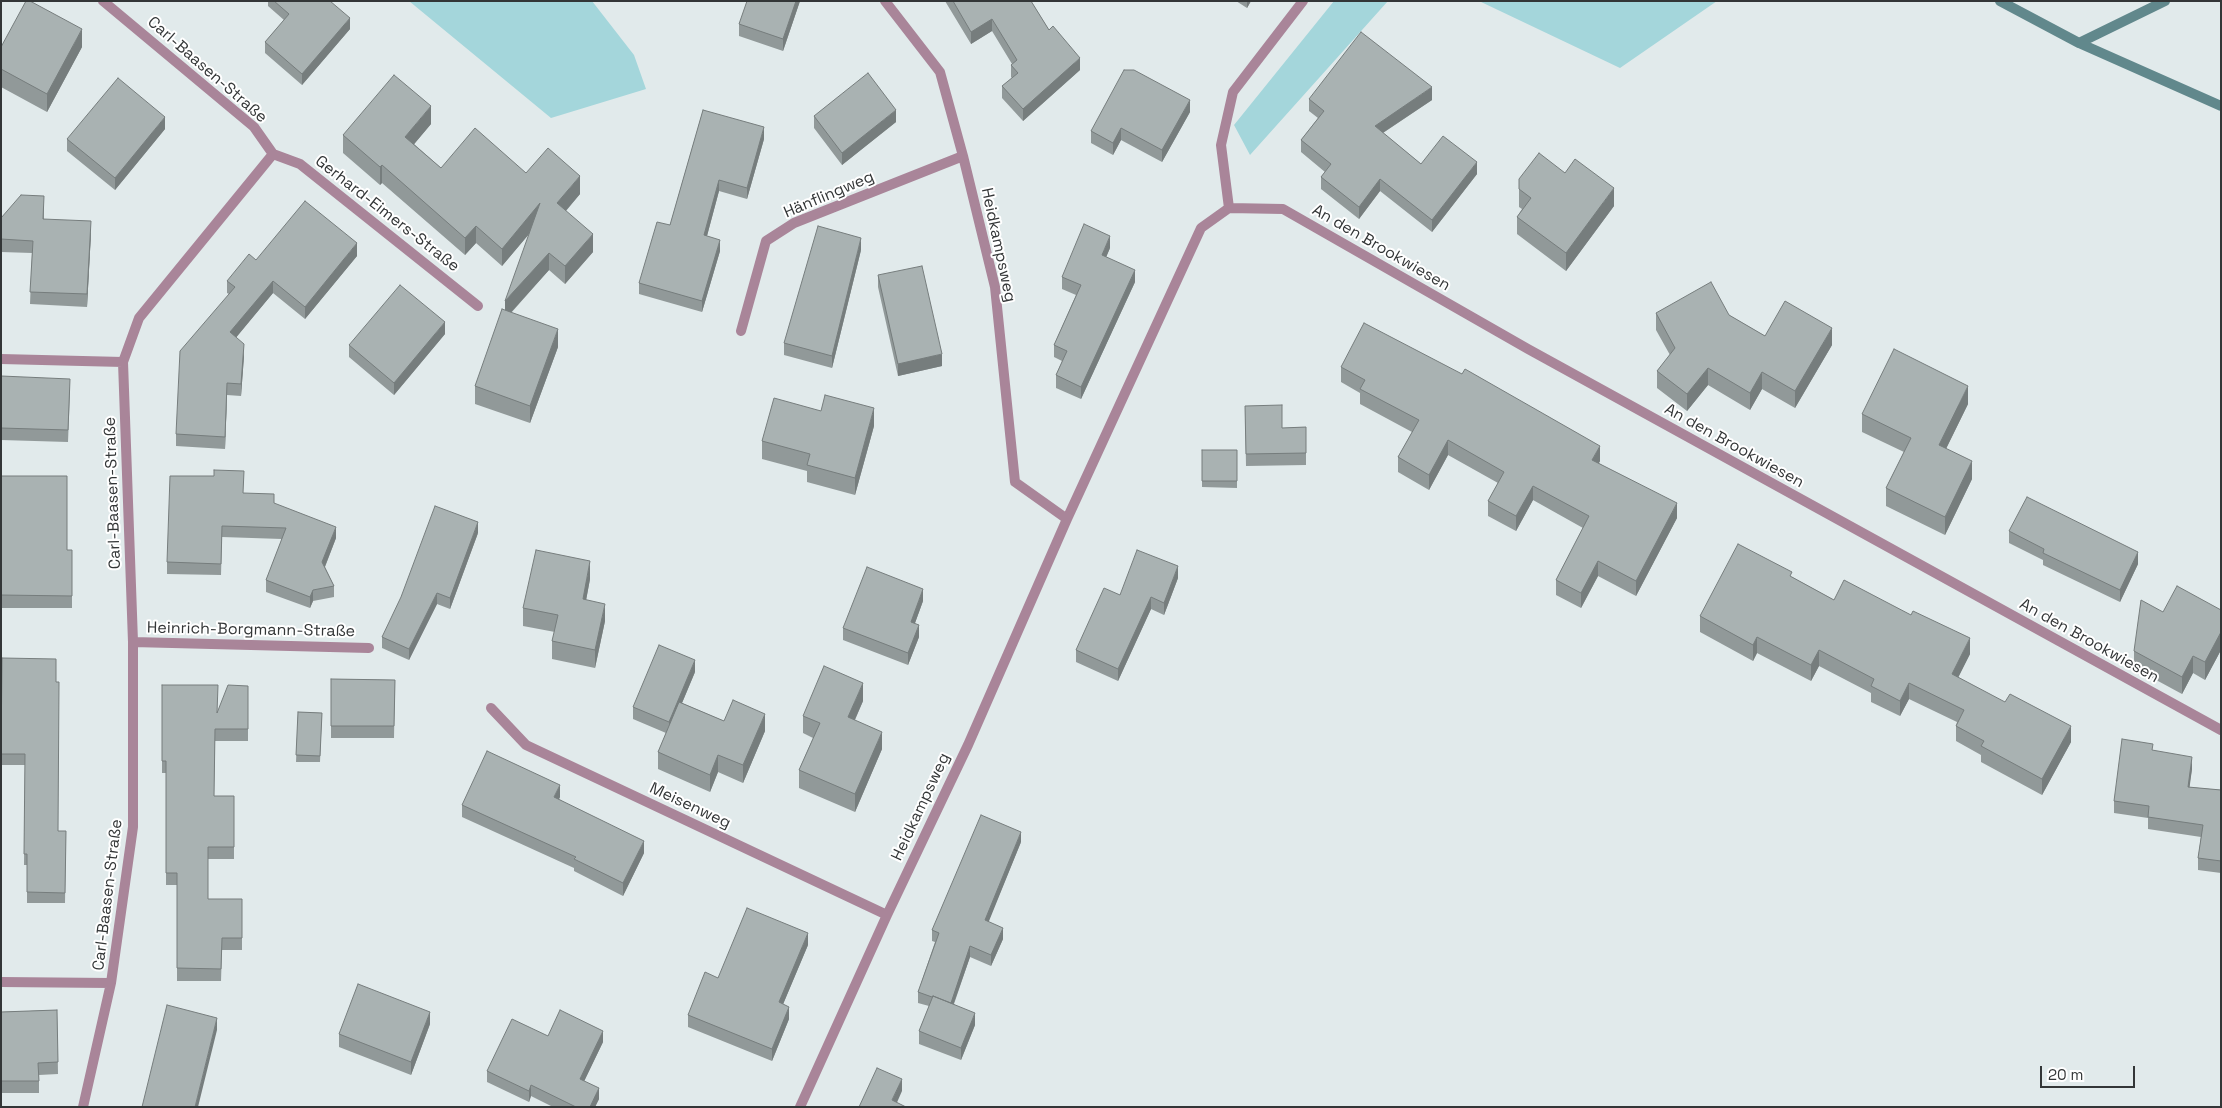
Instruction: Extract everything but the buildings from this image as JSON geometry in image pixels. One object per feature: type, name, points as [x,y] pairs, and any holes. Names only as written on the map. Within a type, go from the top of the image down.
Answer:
[{"type":"street","name":"Carl-Baasen-Straße","points":[[83,1107],[111,983],[133,827],[133,642],[123,362],[138,318],[273,154],[254,127],[104,1]]},
{"type":"street","name":"Heidkampsweg","points":[[885,1],[940,72],[963,156],[995,287],[1015,482],[1068,519]]},
{"type":"street","points":[[1229,208],[1221,145],[1233,92],[1302,1]]},
{"type":"street","name":"Gerhard-Eimers-Straße","points":[[273,154],[300,164],[478,306]]},
{"type":"street","name":"Hänflingweg","points":[[741,331],[766,241],[794,223],[963,156]]},
{"type":"street","name":"Heidkampsweg","points":[[800,1107],[886,915],[968,745],[1068,519],[1201,228],[1229,208]]},
{"type":"street","name":"An den Brookwiesen","points":[[1229,208],[1283,209],[1528,349],[2221,730]]},
{"type":"street","points":[[1,359],[123,362]]},
{"type":"street","name":"Heinrich-Borgmann-Straße","points":[[133,642],[369,648]]},
{"type":"street","name":"Meisenweg","points":[[491,708],[526,745],[886,915]]},
{"type":"street","points":[[1,982],[111,983]]},
{"type":"shaded area","points":[[409,1],[592,1],[634,55],[646,89],[551,118]]},
{"type":"shaded area","points":[[1334,1],[1388,1],[1250,155],[1234,125]]},
{"type":"shaded area","points":[[1479,1],[1717,1],[1620,68]]},
{"type":"waterway","points":[[2000,1],[2079,43]]},
{"type":"waterway","points":[[2165,1],[2079,43],[2221,106]]}]
